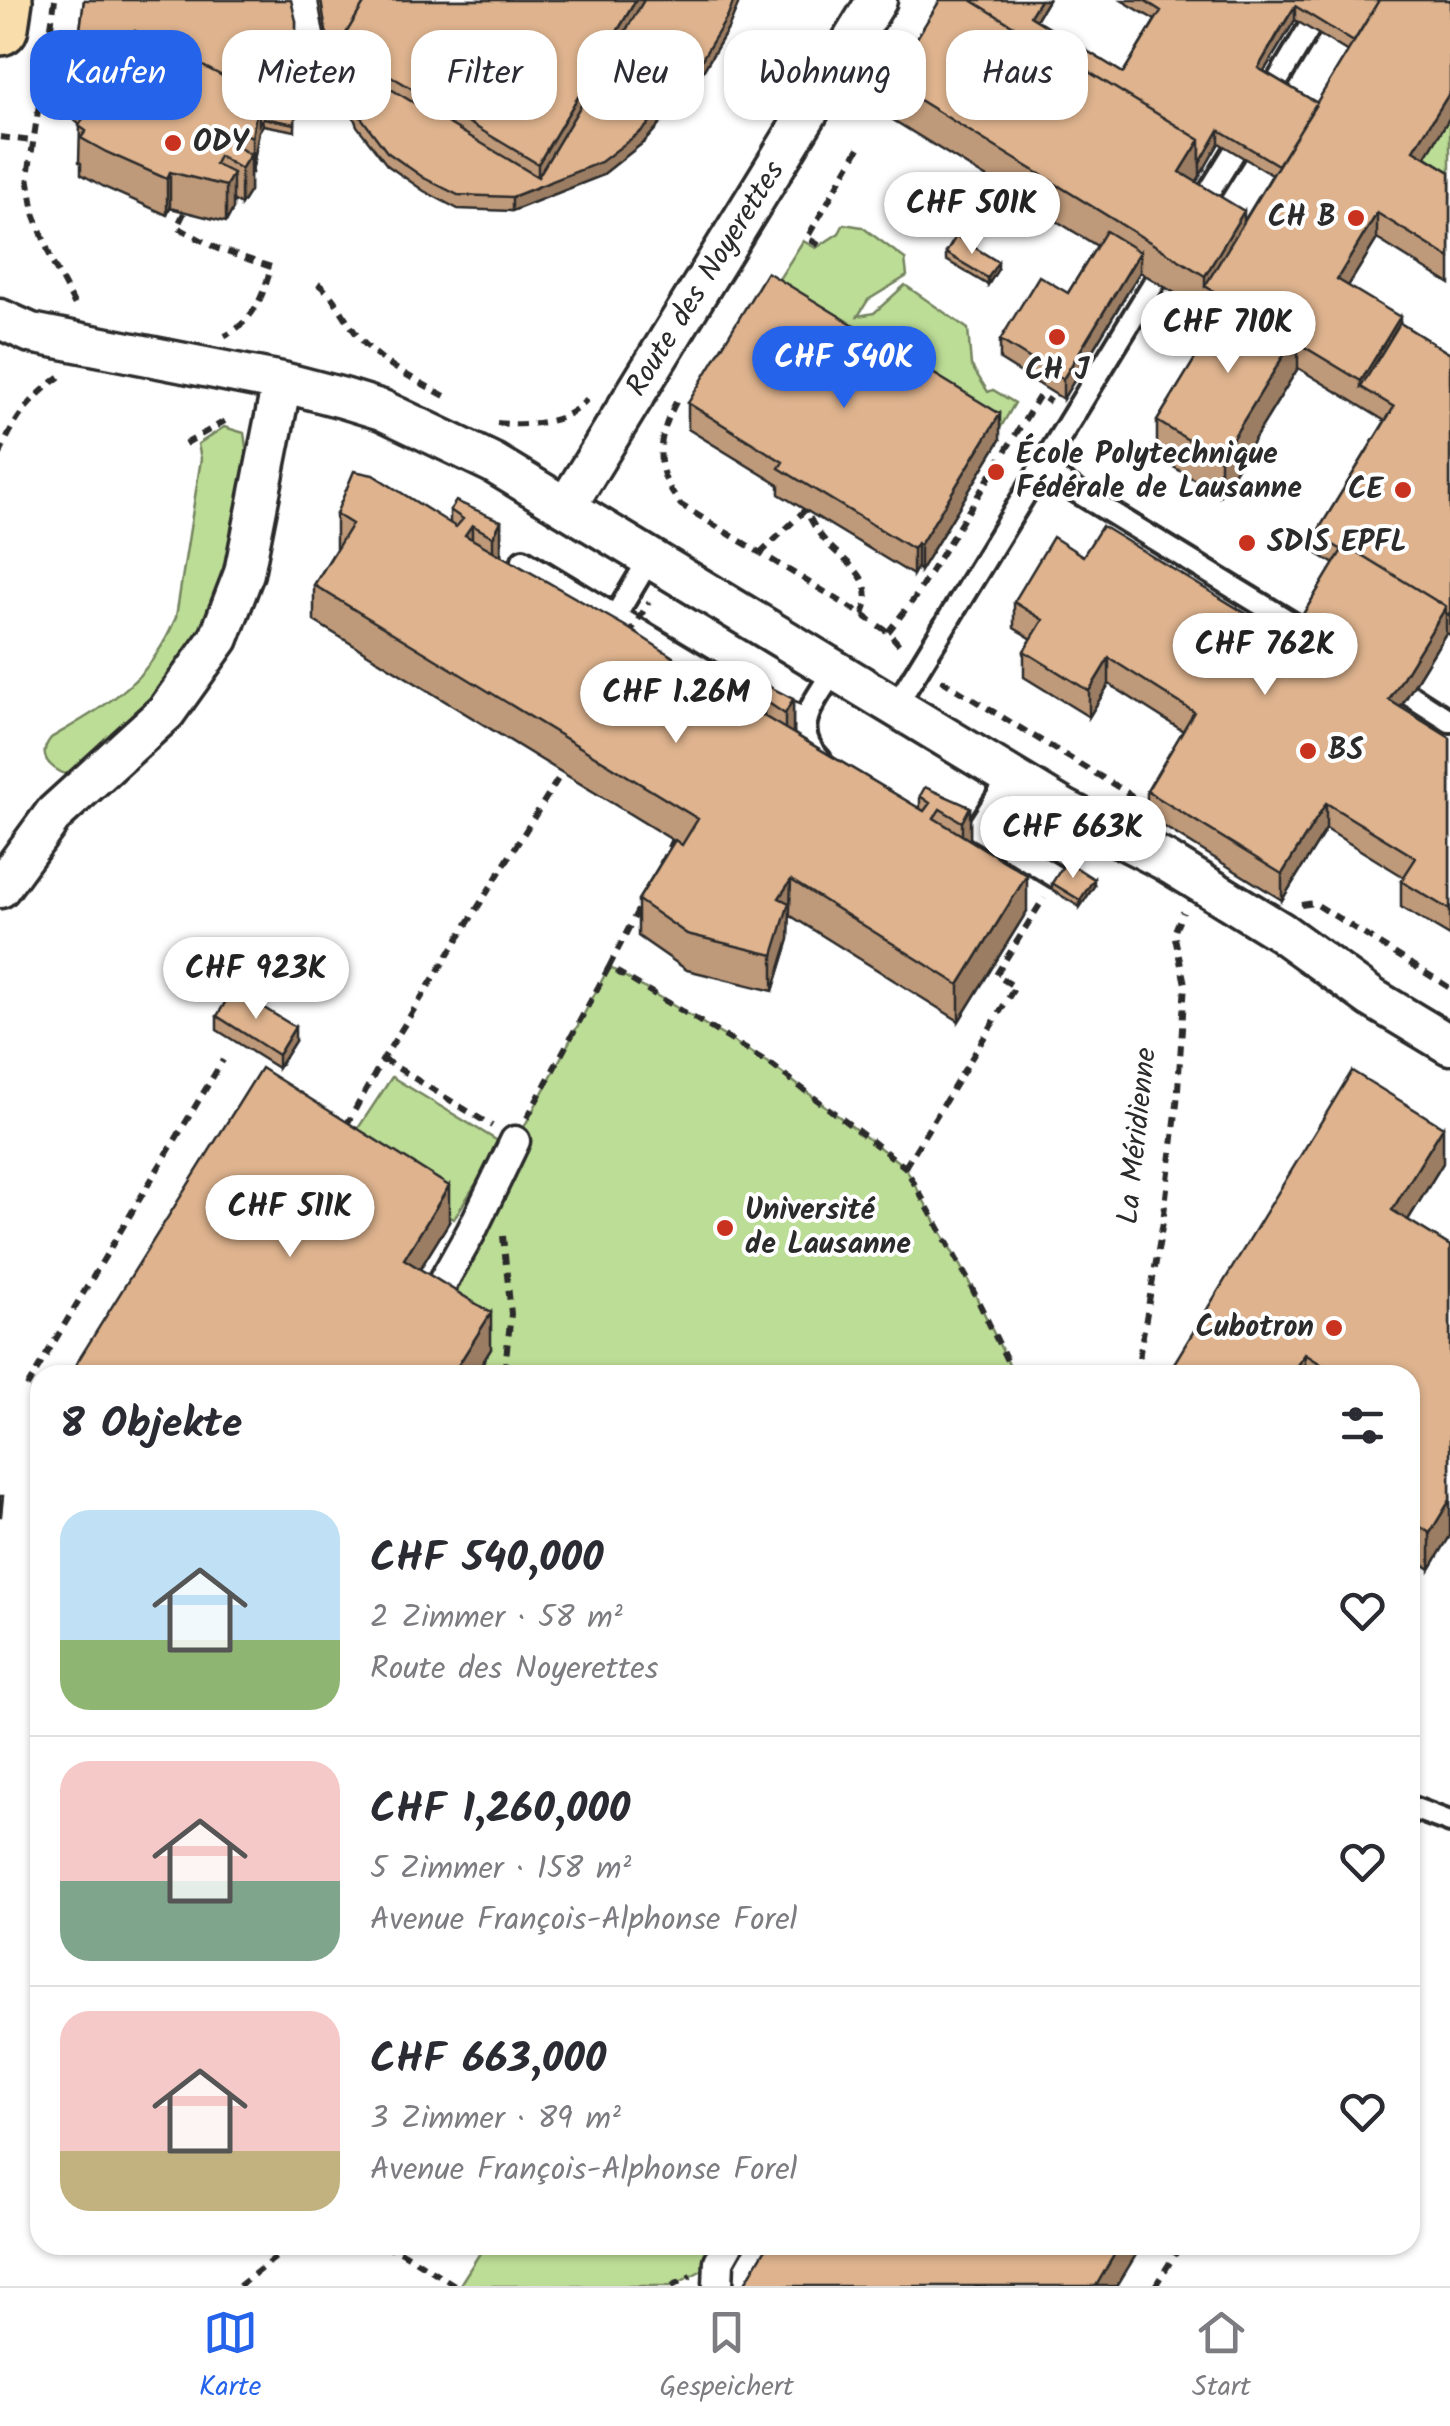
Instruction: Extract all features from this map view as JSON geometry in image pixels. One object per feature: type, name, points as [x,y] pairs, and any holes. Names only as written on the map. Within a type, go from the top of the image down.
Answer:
[{"type":"main road","points":[[0,27],[4,0]]},
{"type":"street","name":"Route des Noyerettes","points":[[566,508],[878,0]]},
{"type":"street","points":[[0,318],[31,332],[282,382],[382,410],[493,463],[1064,810],[1176,868],[1281,932],[1372,998],[1450,1046]]},
{"type":"street","points":[[0,888],[54,814],[174,704],[219,638],[244,573],[282,382]]},
{"type":"street","points":[[427,1310],[515,1140]]},
{"type":"street","points":[[718,2286],[718,2261],[722,2255]]},
{"type":"lane","points":[[1272,90],[1309,28]]},
{"type":"lane","points":[[1194,216],[1234,152]]},
{"type":"lane","points":[[895,707],[1155,281]]},
{"type":"lane","points":[[1040,469],[1308,632]]},
{"type":"lane","points":[[596,648],[650,558]]},
{"type":"lane","points":[[523,560],[750,697],[804,718]]},
{"type":"lane","points":[[834,670],[804,718],[807,744],[816,756],[845,775]]},
{"type":"lane","points":[[1408,694],[1450,721]]},
{"type":"lane","points":[[1010,777],[969,827],[1056,877]]},
{"type":"lane","points":[[1420,1811],[1450,1822]]},
{"type":"path","points":[[55,0],[28,176],[34,214],[53,264],[82,316]]},
{"type":"path","points":[[0,137],[32,142]]},
{"type":"path","points":[[818,245],[808,238],[859,148]]},
{"type":"path","points":[[184,213],[177,227],[218,249],[270,267],[263,299],[242,327],[222,338],[209,339]]},
{"type":"path","points":[[318,284],[334,296],[366,345],[390,365],[455,403]]},
{"type":"path","points":[[1142,301],[1214,346],[1219,337]]},
{"type":"path","points":[[0,455],[9,431],[26,407],[73,368]]},
{"type":"path","points":[[494,422],[522,426],[546,422],[581,406],[597,387]]},
{"type":"path","points":[[888,632],[914,598],[1040,396],[1073,415]]},
{"type":"path","points":[[679,397],[666,422],[660,460],[664,484],[681,506],[863,615],[888,632],[906,652]]},
{"type":"path","points":[[185,444],[230,418]]},
{"type":"path","points":[[760,554],[805,510],[822,537],[866,581],[868,599],[863,615]]},
{"type":"path","points":[[623,645],[649,602]]},
{"type":"path","points":[[935,676],[1131,795],[1136,810]]},
{"type":"path","points":[[336,1128],[343,1132],[383,1059],[570,756]]},
{"type":"path","points":[[657,872],[673,840]]},
{"type":"path","points":[[383,1059],[515,1140],[649,888]]},
{"type":"path","name":"La Méridienne","points":[[1138,1365],[1164,1222],[1177,1104],[1185,984],[1174,932],[1186,906]]},
{"type":"path","points":[[905,1167],[1014,987],[996,975],[1030,919]]},
{"type":"path","points":[[609,968],[769,1063],[905,1167],[967,1278],[1009,1365]]},
{"type":"path","points":[[41,1365],[223,1060]]},
{"type":"path","points":[[498,1175],[511,1314],[505,1365]]},
{"type":"path","points":[[27,1388],[30,1383]]},
{"type":"path","points":[[240,2286],[281,2255]]},
{"type":"path","points":[[407,2255],[456,2286]]},
{"type":"path","points":[[1155,2286],[1175,2255]]},
{"type":"green space","points":[[1450,117],[1450,198],[1414,176]]},
{"type":"green space","points":[[844,224],[862,227],[905,259],[907,276],[868,300],[858,316],[874,313],[905,285],[968,329],[971,365],[988,392],[993,390],[1015,403],[995,437],[767,298],[803,241],[816,248],[839,233]]},
{"type":"green space","points":[[224,427],[244,433],[247,478],[239,523],[207,623],[177,672],[144,712],[106,747],[67,775],[47,761],[45,750],[51,738],[109,702],[140,675],[154,659],[176,617],[201,459],[198,444]]},
{"type":"green space","points":[[609,967],[769,1063],[905,1167],[967,1278],[1009,1365],[481,1365],[490,1349],[427,1310]]},
{"type":"green space","points":[[392,1077],[501,1143],[454,1219],[343,1151]]},
{"type":"green space","points":[[479,2255],[722,2255],[719,2261],[672,2286],[459,2286]]},
{"type":"building","points":[[84,0],[291,0],[296,21],[296,30],[222,30],[222,76],[202,66],[202,30],[80,30]]},
{"type":"building","points":[[321,0],[366,0],[348,30],[326,30]]},
{"type":"building","points":[[366,0],[636,0],[618,30],[577,30],[577,99],[538,164],[464,120],[557,120],[557,30],[411,30],[411,88],[391,76],[391,30],[348,30]]},
{"type":"building","points":[[644,0],[734,0],[704,56],[704,30],[626,30]]},
{"type":"building","points":[[940,0],[971,0],[1020,30],[946,30],[946,116],[926,104],[926,30],[922,30]]},
{"type":"building","points":[[971,0],[1040,0],[1030,16],[1053,30],[1020,30]]},
{"type":"building","points":[[1144,0],[1379,0],[1354,42],[1295,6],[1277,35],[1258,68],[1317,103],[1278,165],[1219,130],[1200,163],[1200,140],[1088,72],[1088,52],[1123,73],[1161,11]]},
{"type":"building","points":[[1379,0],[1450,0],[1450,92],[1414,150],[1450,172],[1450,258],[1377,213],[1337,279],[1400,317],[1361,381],[1298,343],[1298,332],[1235,293],[1230,301],[1205,286]]},
{"type":"building","points":[[202,66],[222,76],[222,120],[255,120],[252,137],[231,126],[226,138],[250,155],[241,169],[219,156],[215,164],[233,173],[226,186],[170,172],[167,179],[81,138],[86,131],[79,126],[82,120],[202,120]]},
{"type":"building","points":[[1088,72],[1200,140],[1180,172],[1244,211],[1205,276],[952,120],[1088,120]]},
{"type":"building","points":[[391,89],[411,101],[411,120],[443,120],[538,177],[577,112],[577,120],[652,120],[601,162],[512,197],[458,195],[424,178],[387,152],[363,120],[391,120]]},
{"type":"building","name":"CH J","points":[[1106,231],[1140,252],[1063,379],[1000,340],[1039,276],[1068,293]]},
{"type":"building","points":[[956,236],[998,262],[988,278],[946,253]]},
{"type":"building","points":[[767,272],[1000,414],[920,545],[917,543],[913,549],[779,468],[783,462],[688,403]]},
{"type":"building","points":[[1235,293],[1298,332],[1220,459],[1157,421]]},
{"type":"building","name":"CE","points":[[1400,323],[1450,354],[1450,616],[1446,607],[1345,545],[1342,550],[1316,534],[1394,407],[1361,387]]},
{"type":"building","points":[[354,471],[373,475],[456,527],[463,519],[450,510],[456,501],[501,521],[493,537],[472,525],[465,535],[625,626],[746,704],[753,695],[741,687],[746,679],[793,699],[785,714],[764,700],[757,712],[924,811],[930,803],[920,796],[925,787],[970,807],[962,822],[940,809],[934,818],[1027,875],[959,985],[791,880],[779,898],[789,903],[773,955],[687,934],[638,900],[675,840],[682,845],[698,819],[314,585],[352,524],[336,514]]},
{"type":"building","name":"BS","points":[[1102,526],[1288,639],[1345,545],[1446,607],[1389,700],[1450,738],[1450,910],[1401,881],[1416,858],[1326,803],[1282,874],[1147,791],[1194,712],[1109,658],[1089,691],[1024,651],[1043,620],[1014,602],[1053,537],[1083,556]]},
{"type":"building","points":[[1066,861],[1094,879],[1080,900],[1052,883]]},
{"type":"building","points":[[233,989],[295,1027],[278,1055],[217,1016]]},
{"type":"building","points":[[261,1068],[449,1186],[404,1259],[491,1313],[458,1365],[76,1364]]},
{"type":"building","name":"Cubotron","points":[[1352,1071],[1443,1127],[1392,1210],[1450,1246],[1450,1500],[1430,1533],[1420,1526],[1420,1365],[1322,1365],[1305,1354],[1298,1365],[1173,1365]]},
{"type":"building","points":[[762,2255],[1114,2255],[1096,2286],[743,2286]]},
{"type":"place","name":"ODY","points":[[173,143]]},
{"type":"place","name":"CH B","points":[[1356,218]]},
{"type":"place","name":"CH J","points":[[1057,337]]},
{"type":"place","name":"École Polytechnique Fédérale de Lausanne","points":[[996,472]]},
{"type":"place","name":"CE","points":[[1403,490]]},
{"type":"place","name":"SDIS EPFL","points":[[1247,543]]},
{"type":"place","name":"BS","points":[[1308,751]]},
{"type":"place","name":"Université de Lausanne","points":[[725,1228]]},
{"type":"place","name":"Cubotron","points":[[1334,1328]]}]
